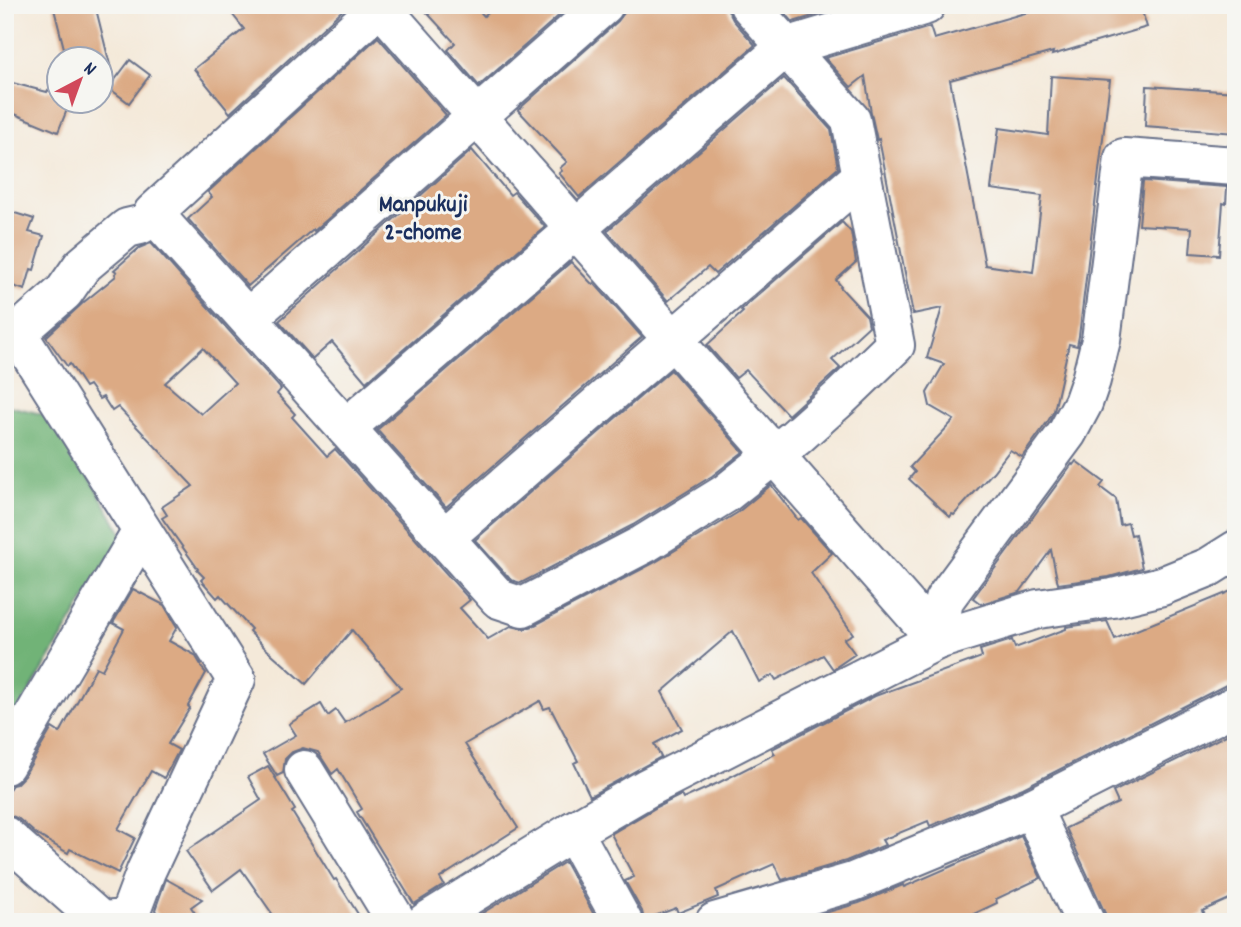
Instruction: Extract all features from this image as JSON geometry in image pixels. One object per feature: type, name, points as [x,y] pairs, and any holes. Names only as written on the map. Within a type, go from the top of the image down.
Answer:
[{"type":"street","points":[[248,318],[604,5]]},
{"type":"street","points":[[749,5],[851,120],[895,345],[775,456],[725,494],[656,537],[523,607],[499,599],[153,213],[380,6],[477,117],[576,229],[673,340],[775,456],[937,640]]},
{"type":"street","points":[[346,428],[786,47],[926,5]]},
{"type":"street","points":[[937,640],[944,600],[1067,432],[1083,403],[1101,340],[1125,158],[1236,166]]},
{"type":"street","points":[[444,538],[862,176]]},
{"type":"street","points":[[5,836],[100,921],[129,920],[146,871],[236,679],[17,333],[64,292],[82,266],[127,228],[140,225]]},
{"type":"street","points":[[5,765],[142,531]]},
{"type":"street","points":[[426,922],[647,788],[937,640],[1038,609],[1113,598],[1162,586],[1209,567],[1236,550]]},
{"type":"street","points":[[715,922],[853,882],[1032,807],[1236,705]]},
{"type":"street","points":[[304,770],[397,922]]},
{"type":"street","points":[[1032,807],[1086,922]]},
{"type":"street","points":[[573,831],[623,922]]},
{"type":"green space","points":[[5,405],[54,417],[123,535],[5,733]]},
{"type":"building","points":[[53,5],[95,5],[105,46],[63,46]]},
{"type":"building","points":[[225,5],[348,5],[230,113],[194,69],[244,29]]},
{"type":"building","points":[[420,5],[474,5],[484,16],[495,5],[557,5],[563,12],[479,86],[448,50],[455,43]]},
{"type":"building","points":[[626,5],[728,5],[733,20],[755,45],[579,197],[559,173],[562,171],[560,168],[567,162],[518,110],[618,21]]},
{"type":"building","points":[[778,5],[849,5],[793,22]]},
{"type":"building","points":[[1053,5],[1140,5],[1147,27],[1052,55],[1053,52],[950,80],[985,265],[1033,272],[1042,196],[991,189],[999,128],[1048,135],[1051,76],[1110,80],[1079,336],[1077,346],[1069,344],[1054,411],[1022,457],[1010,450],[950,517],[909,479],[915,472],[910,467],[954,420],[930,406],[927,393],[944,364],[927,358],[942,308],[913,314],[865,76],[851,87],[825,58],[930,27],[934,39]]},
{"type":"building","points":[[378,37],[446,115],[248,286],[188,219],[212,197],[208,192]]},
{"type":"building","points":[[130,60],[150,75],[129,103],[116,93],[116,78]]},
{"type":"building","points":[[784,78],[831,130],[838,168],[715,274],[708,267],[668,301],[607,231]]},
{"type":"building","points":[[5,81],[46,92],[46,116],[64,116],[58,132],[5,110]]},
{"type":"building","points":[[1147,86],[1236,92],[1236,133],[1145,126]]},
{"type":"building","points":[[472,150],[510,195],[514,192],[545,227],[366,382],[332,342],[313,359],[279,321]]},
{"type":"building","points":[[1143,181],[1227,187],[1226,204],[1223,203],[1219,255],[1190,253],[1192,228],[1139,225]]},
{"type":"building","points":[[5,210],[34,219],[29,232],[44,236],[25,290],[13,286],[11,292],[5,291]]},
{"type":"building","points":[[842,222],[851,232],[856,262],[836,280],[867,316],[869,326],[832,360],[840,368],[788,415],[746,370],[736,378],[707,345],[743,312],[741,310]]},
{"type":"building","points":[[151,243],[281,389],[277,394],[295,414],[292,417],[327,456],[335,449],[470,600],[460,608],[488,639],[511,626],[524,629],[533,626],[654,563],[737,513],[771,485],[798,520],[801,518],[832,553],[811,573],[853,634],[844,639],[855,654],[833,669],[823,655],[776,680],[773,675],[759,682],[733,631],[662,692],[682,729],[654,744],[661,757],[590,796],[574,763],[578,761],[550,707],[544,709],[540,701],[465,744],[518,828],[440,878],[444,885],[414,904],[357,812],[362,809],[338,769],[332,774],[318,752],[303,748],[292,752],[285,759],[283,773],[277,776],[263,754],[296,735],[289,724],[321,704],[328,716],[336,710],[345,723],[401,688],[352,630],[306,684],[264,647],[220,595],[217,598],[201,580],[204,577],[162,518],[167,515],[162,507],[193,486],[118,407],[112,411],[103,397],[99,399],[89,385],[85,387],[70,364],[67,366],[46,337],[116,276],[117,272],[114,270],[139,248]],"holes":[[[203,348],[235,383],[201,414],[165,383]]]},
{"type":"building","points":[[571,262],[594,283],[642,337],[446,507],[377,430]]},
{"type":"building","points":[[671,370],[743,452],[712,476],[633,525],[521,583],[511,580],[475,540]]},
{"type":"building","points":[[1076,461],[1104,482],[1100,487],[1116,499],[1120,525],[1128,523],[1131,535],[1135,534],[1142,568],[1109,577],[1058,584],[1051,550],[1020,592],[981,604],[973,598]]},
{"type":"building","points":[[133,589],[164,605],[177,627],[169,641],[195,655],[206,673],[188,706],[190,708],[168,744],[179,750],[164,778],[151,771],[118,829],[135,838],[118,873],[70,849],[68,853],[36,834],[19,819],[5,815],[5,795],[12,785],[24,776],[52,728],[60,733],[96,667],[102,670],[124,629],[113,623]]},
{"type":"building","points":[[1236,589],[1236,683],[1226,685],[1023,788],[930,826],[928,821],[882,840],[885,845],[846,861],[782,880],[774,864],[716,890],[718,897],[678,913],[676,908],[644,920],[642,911],[625,881],[634,877],[611,834],[657,807],[681,795],[683,799],[775,754],[772,749],[875,696],[982,657],[980,650],[1012,640],[1015,648],[1066,627],[1107,621],[1115,639]]},
{"type":"building","points":[[1236,730],[1236,896],[1202,911],[1204,913],[1186,922],[1109,922],[1066,828],[1118,803],[1113,792]]},
{"type":"building","points":[[268,766],[295,810],[292,812],[363,922],[278,922],[241,869],[213,890],[186,851],[261,800],[248,777]]},
{"type":"building","points":[[1021,836],[1041,878],[996,899],[997,903],[957,922],[801,920],[859,903],[903,885],[904,887]]},
{"type":"building","points":[[565,862],[598,922],[468,922]]},
{"type":"building","points":[[166,879],[202,899],[191,907],[201,922],[162,922],[155,910]]},
{"type":"district","name":"Manpukuji 2-chome","points":[[423,220]]}]
